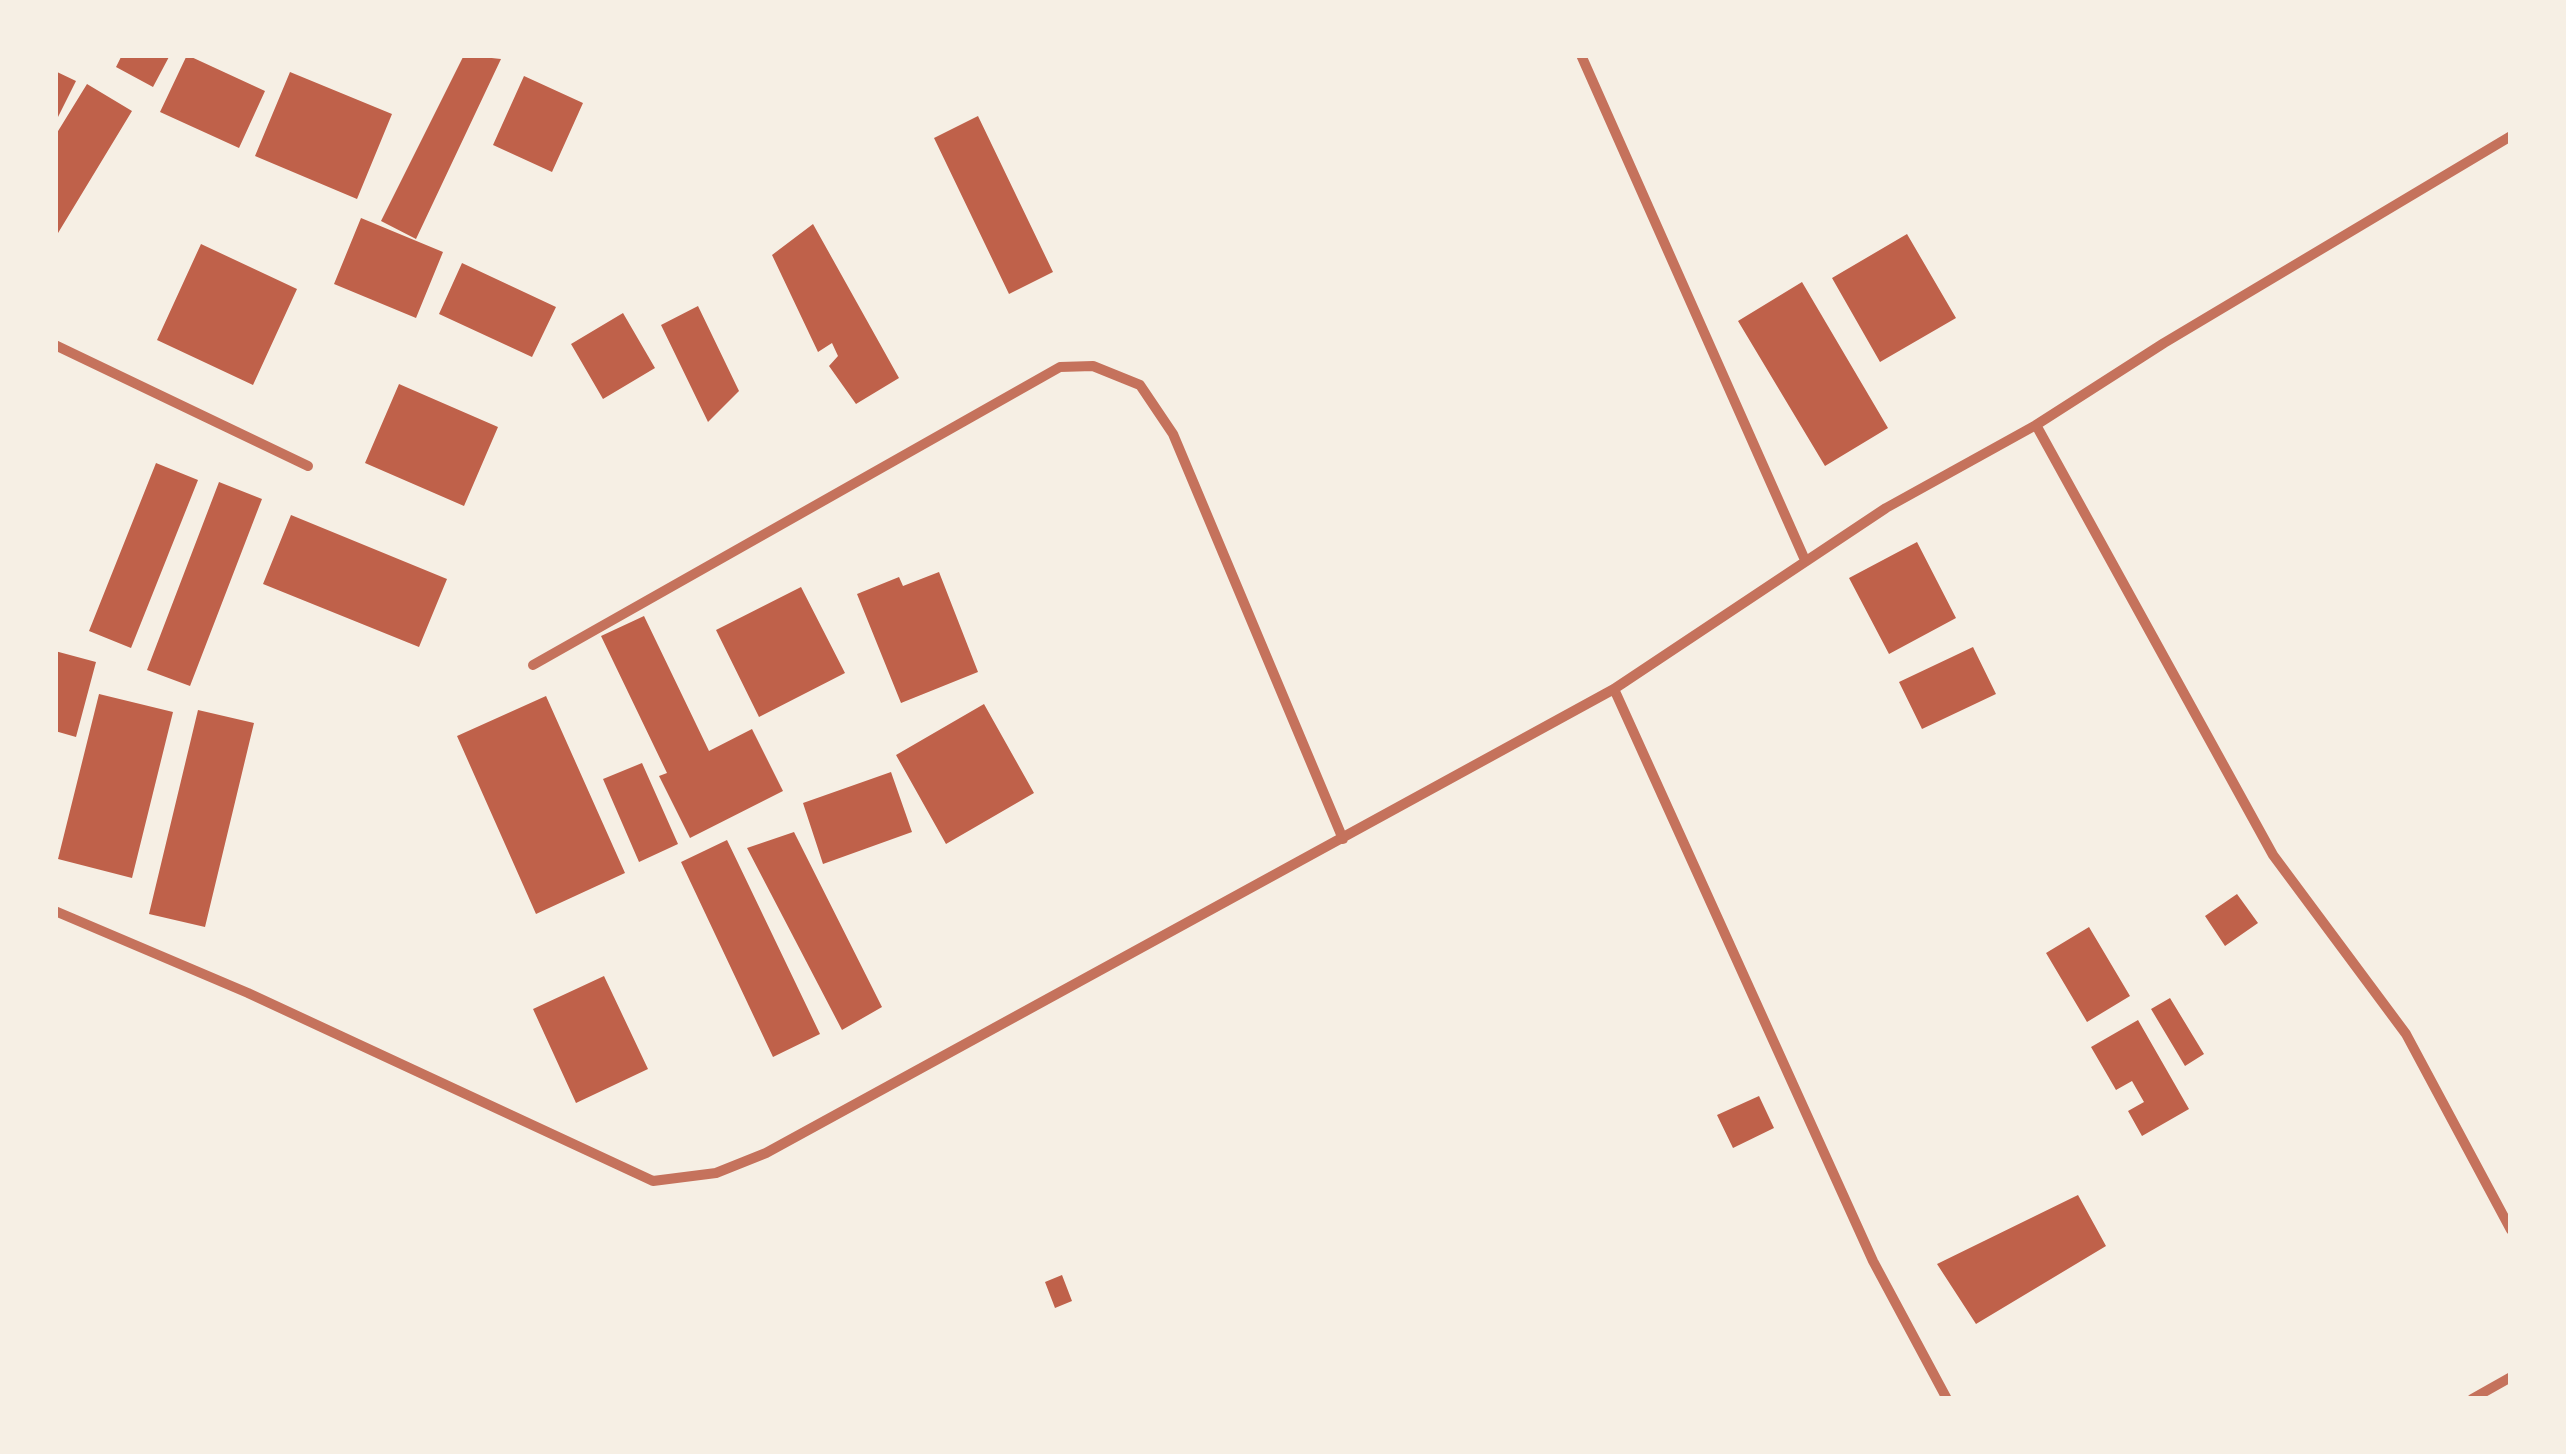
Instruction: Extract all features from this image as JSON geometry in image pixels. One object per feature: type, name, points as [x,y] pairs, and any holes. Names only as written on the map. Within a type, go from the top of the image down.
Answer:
[{"type":"street","points":[[1581,55],[1805,560]]},
{"type":"street","points":[[55,910],[248,993],[653,1181],[716,1173],[766,1153],[1614,688],[1886,508],[2036,426],[2164,343],[2511,136]]},
{"type":"street","points":[[55,344],[308,466]]},
{"type":"street","points":[[533,666],[1060,367],[1093,366],[1140,385],[1172,434],[1343,838]]},
{"type":"street","points":[[2036,426],[2273,855],[2406,1034],[2511,1230]]},
{"type":"street","points":[[1614,688],[1873,1261],[1948,1399]]},
{"type":"street","points":[[2472,1399],[2511,1377]]},
{"type":"building","points":[[122,55],[170,55],[153,87],[116,67]]},
{"type":"building","points":[[187,55],[265,91],[239,148],[160,112]]},
{"type":"building","points":[[464,55],[501,59],[416,239],[381,221]]},
{"type":"building","points":[[55,71],[76,81],[55,123]]},
{"type":"building","points":[[290,72],[392,114],[357,199],[255,156]]},
{"type":"building","points":[[524,76],[583,103],[552,172],[493,145]]},
{"type":"building","points":[[87,84],[132,111],[55,238],[55,136]]},
{"type":"building","points":[[978,116],[1053,272],[1009,294],[934,138]]},
{"type":"building","points":[[361,218],[443,252],[416,318],[334,284]]},
{"type":"building","points":[[813,224],[899,378],[856,404],[829,366],[838,356],[832,343],[818,352],[772,255]]},
{"type":"building","points":[[1907,234],[1956,318],[1880,362],[1832,278]]},
{"type":"building","points":[[201,244],[297,289],[253,385],[157,340]]},
{"type":"building","points":[[462,263],[556,307],[532,357],[439,314]]},
{"type":"building","points":[[1802,282],[1888,428],[1825,466],[1738,321]]},
{"type":"building","points":[[698,306],[739,391],[708,422],[661,325]]},
{"type":"building","points":[[623,313],[655,368],[603,399],[571,344]]},
{"type":"building","points":[[399,384],[498,427],[464,506],[365,463]]},
{"type":"building","points":[[156,463],[198,480],[131,648],[89,631]]},
{"type":"building","points":[[219,482],[262,499],[190,686],[147,670]]},
{"type":"building","points":[[291,515],[447,579],[419,647],[263,584]]},
{"type":"building","points":[[1917,542],[1956,618],[1889,654],[1849,578]]},
{"type":"building","points":[[939,572],[978,672],[901,703],[857,594],[899,577],[903,586]]},
{"type":"building","points":[[801,587],[845,673],[759,717],[716,630]]},
{"type":"building","points":[[644,616],[709,751],[752,729],[783,791],[690,838],[659,776],[667,773],[601,636]]},
{"type":"building","points":[[1973,647],[1996,694],[1922,729],[1899,682]]},
{"type":"building","points":[[55,651],[96,662],[76,737],[55,731]]},
{"type":"building","points":[[99,694],[173,712],[132,878],[58,859]]},
{"type":"building","points":[[546,696],[625,873],[536,914],[457,736]]},
{"type":"building","points":[[984,704],[1034,793],[946,844],[896,755]]},
{"type":"building","points":[[198,710],[254,723],[205,927],[149,914]]},
{"type":"building","points":[[642,763],[678,844],[639,862],[603,779]]},
{"type":"building","points":[[891,772],[912,832],[823,864],[803,803]]},
{"type":"building","points":[[794,832],[882,1007],[842,1030],[747,848]]},
{"type":"building","points":[[727,840],[820,1034],[773,1057],[681,862]]},
{"type":"building","points":[[2237,894],[2258,923],[2225,946],[2205,916]]},
{"type":"building","points":[[2089,927],[2130,996],[2087,1022],[2046,953]]},
{"type":"building","points":[[604,976],[648,1069],[576,1103],[533,1009]]},
{"type":"building","points":[[2170,998],[2204,1054],[2185,1066],[2151,1009]]},
{"type":"building","points":[[2138,1020],[2189,1109],[2142,1136],[2128,1111],[2144,1102],[2132,1081],[2116,1090],[2091,1047]]},
{"type":"building","points":[[1759,1096],[1774,1128],[1733,1148],[1717,1115]]},
{"type":"building","points":[[2078,1195],[2106,1246],[1976,1324],[1937,1264]]},
{"type":"building","points":[[1062,1275],[1072,1301],[1055,1308],[1045,1282]]}]
